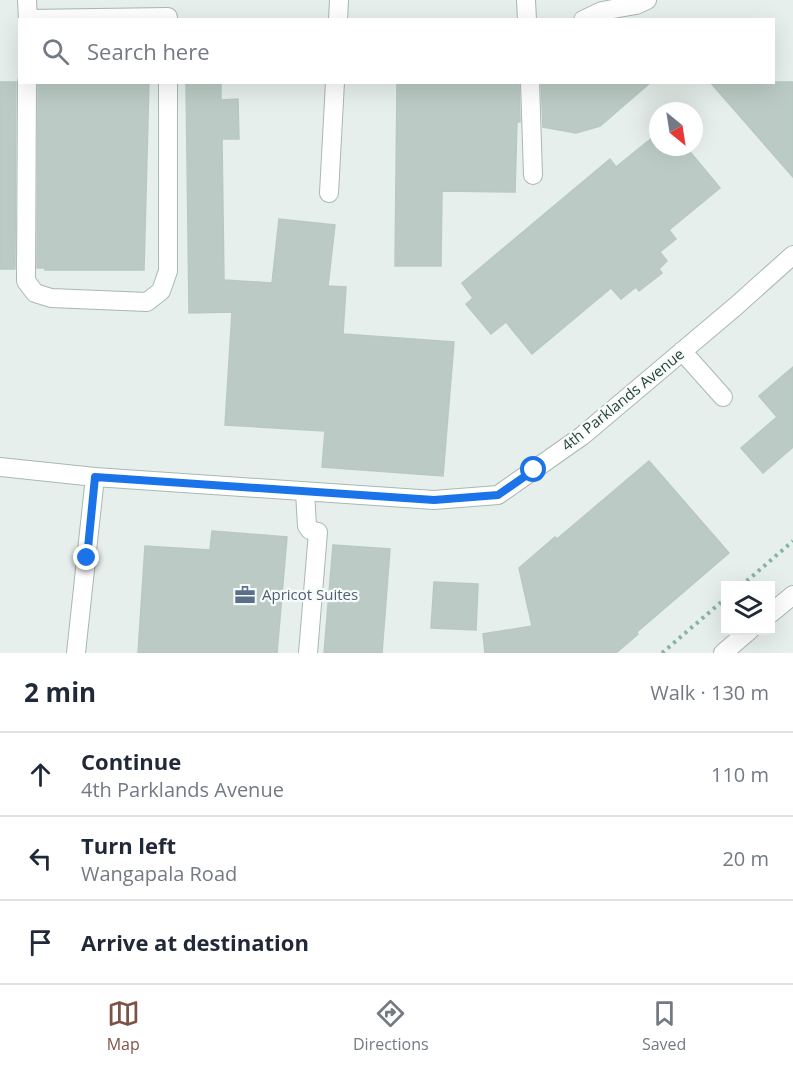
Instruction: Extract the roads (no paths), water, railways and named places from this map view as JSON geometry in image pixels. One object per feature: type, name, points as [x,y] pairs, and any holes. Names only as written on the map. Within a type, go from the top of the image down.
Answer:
[{"type":"street","points":[[27,0],[28,18]]},
{"type":"street","points":[[338,18],[339,0]]},
{"type":"street","points":[[526,0],[527,18]]},
{"type":"street","points":[[587,18],[602,11],[647,0]]},
{"type":"street","points":[[48,18],[168,12]]},
{"type":"street","points":[[27,84],[26,281],[36,293],[51,298],[147,302],[161,291],[168,271],[168,84]]},
{"type":"street","points":[[329,193],[335,84]]},
{"type":"street","points":[[533,175],[538,86]]},
{"type":"street","name":"4th Parklands Avenue","points":[[0,467],[95,477],[434,500],[498,495],[582,436],[793,255]]},
{"type":"street","points":[[682,351],[723,397]]},
{"type":"street","points":[[76,653],[95,477]]},
{"type":"street","points":[[305,492],[307,526],[310,530],[318,532],[308,653]]},
{"type":"street","points":[[775,611],[793,595]]},
{"type":"street","points":[[723,653],[744,635]]},
{"type":"place","name":"Apricot Suites","points":[[245,595]]}]
